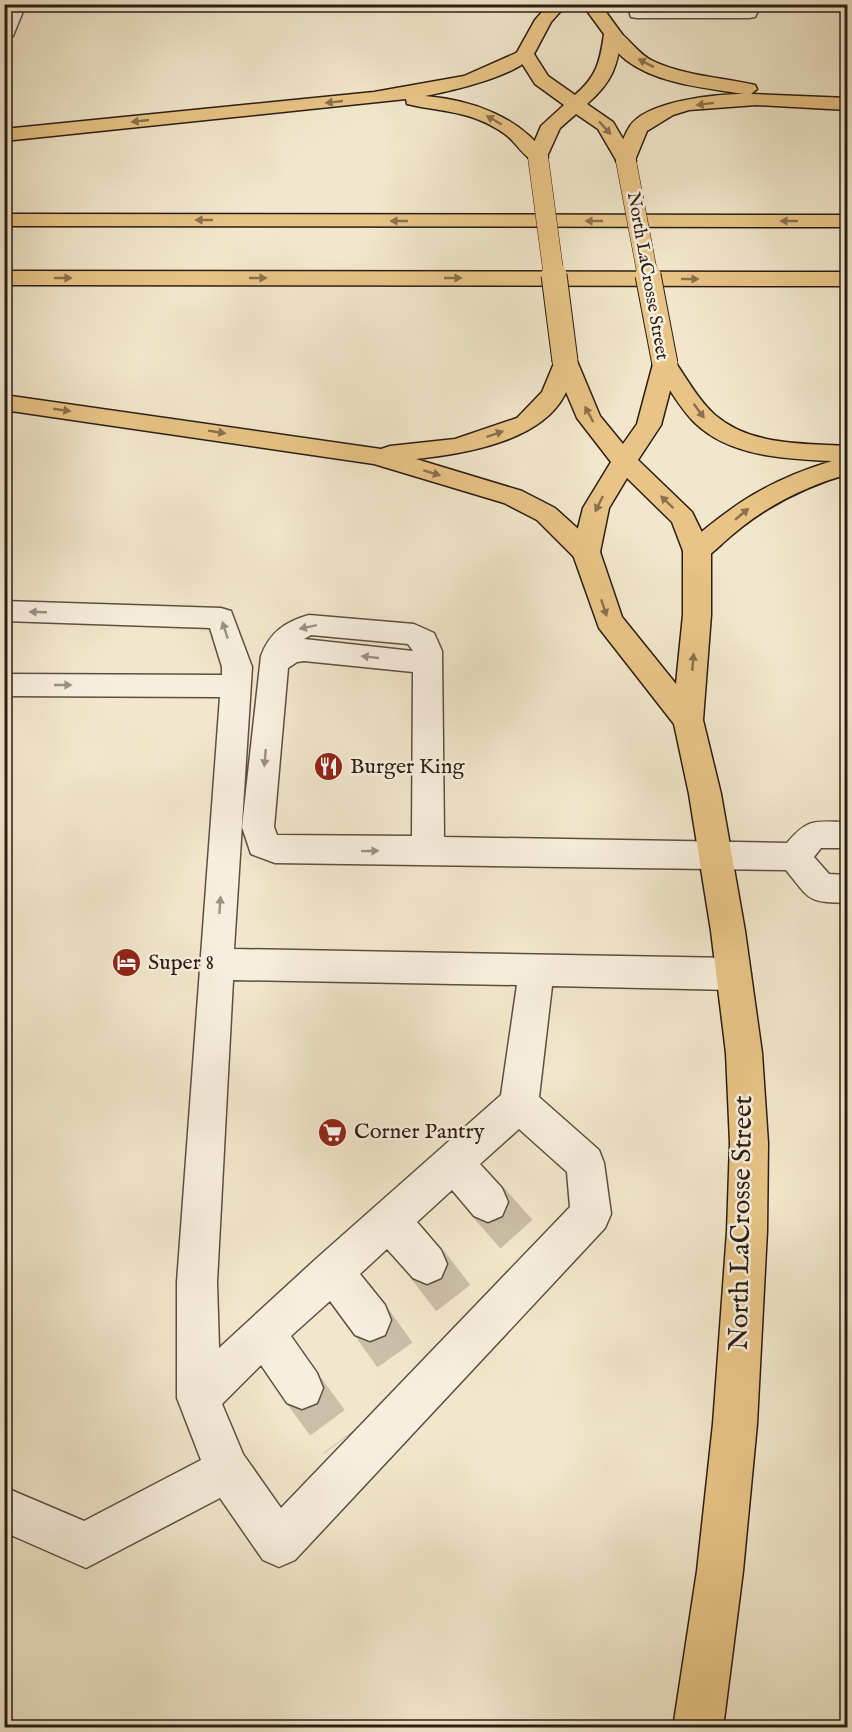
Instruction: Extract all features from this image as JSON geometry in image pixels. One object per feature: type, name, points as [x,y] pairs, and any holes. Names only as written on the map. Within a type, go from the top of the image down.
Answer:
[{"type":"main road","points":[[4,135],[374,98],[471,81],[507,66],[525,54],[544,20],[559,4]]},
{"type":"main road","points":[[590,4],[631,55],[653,67],[723,85],[848,103]]},
{"type":"main road","points":[[538,157],[551,126],[592,90],[608,66],[614,34]]},
{"type":"main road","name":"North LaCrosse Street","points":[[525,54],[541,80],[606,126],[626,161],[665,364],[649,425],[624,460],[596,508],[586,552],[609,621],[688,720]]},
{"type":"main road","points":[[374,98],[440,102],[487,116],[526,139],[538,157]]},
{"type":"main road","points":[[626,161],[638,128],[665,112],[699,104],[737,100],[848,103]]},
{"type":"main road","name":"North LaCrosse Street","points":[[538,157],[565,361],[589,418],[624,460],[684,518],[697,551],[697,615],[688,720],[705,794],[733,974],[744,1053],[747,1106],[747,1231],[734,1436],[720,1571],[698,1728]]},
{"type":"main road","points":[[4,220],[848,221]]},
{"type":"main road","points":[[4,278],[848,279]]},
{"type":"main road","points":[[376,456],[458,447],[526,423],[553,395],[565,361]]},
{"type":"main road","points":[[665,364],[706,420],[743,442],[848,454]]},
{"type":"main road","points":[[4,402],[376,456],[513,497],[546,513],[586,552]]},
{"type":"main road","points":[[697,551],[750,506],[783,488],[848,465]]},
{"type":"lane","points":[[4,36],[18,4]]},
{"type":"lane","points":[[635,4],[637,13],[680,9],[749,13]]},
{"type":"lane","points":[[4,610],[221,618],[237,667],[197,1282],[198,1398],[227,1470],[279,1544],[349,1451],[414,1382],[536,1255],[591,1214],[585,1163],[519,1104]]},
{"type":"lane","points":[[428,850],[428,663],[304,650],[289,652],[274,664],[258,827],[263,844],[275,849],[300,851],[428,850],[795,857],[820,888],[848,889]]},
{"type":"lane","points":[[4,685],[236,686]]},
{"type":"lane","points":[[795,857],[813,835],[848,835]]},
{"type":"lane","points":[[216,964],[733,974]]},
{"type":"lane","points":[[198,1398],[264,1333],[519,1104],[537,972]]},
{"type":"lane","points":[[453,1162],[488,1202]]},
{"type":"lane","points":[[389,1220],[426,1264]]},
{"type":"lane","points":[[332,1271],[370,1320]]},
{"type":"lane","points":[[264,1333],[302,1388]]},
{"type":"lane","points":[[4,1509],[86,1545],[227,1470]]},
{"type":"tunnel","points":[[488,1202],[528,1247]]},
{"type":"tunnel","points":[[427,1264],[464,1312]]},
{"type":"tunnel","points":[[370,1320],[407,1372]]},
{"type":"tunnel","points":[[302,1388],[341,1441]]},
{"type":"place","name":"Burger King","points":[[329,767]]},
{"type":"place","name":"Super 8","points":[[127,963]]},
{"type":"place","name":"Corner Pantry","points":[[333,1132]]}]
